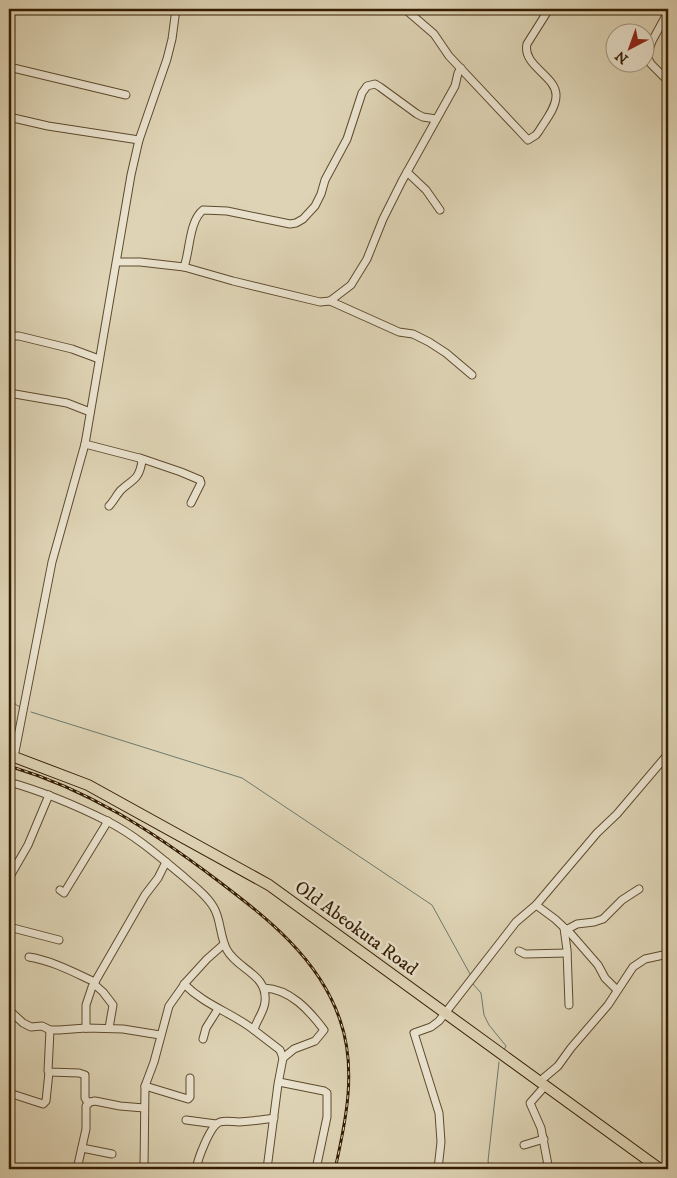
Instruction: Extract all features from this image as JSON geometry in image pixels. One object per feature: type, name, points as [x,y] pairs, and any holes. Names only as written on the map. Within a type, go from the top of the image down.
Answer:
[{"type":"highway","name":"Old Abeokuta Road","points":[[12,756],[88,785],[269,884],[660,1169]]},
{"type":"street","points":[[12,756],[52,562],[85,444],[125,206],[139,140],[167,59],[176,9]]},
{"type":"street","points":[[405,9],[434,34],[449,56],[524,138],[530,140],[539,131],[557,95],[552,85],[530,57],[526,48],[549,9]]},
{"type":"street","points":[[668,12],[652,41],[647,56],[651,64],[668,81]]},
{"type":"street","points":[[9,67],[126,95]]},
{"type":"street","points":[[330,301],[351,285],[367,259],[383,219],[407,172],[456,86],[458,73],[461,68]]},
{"type":"street","points":[[184,267],[189,254],[196,217],[203,210],[227,211],[290,224],[303,220],[315,206],[321,194],[325,180],[347,139],[364,89],[367,86],[375,84],[380,86],[417,114],[436,119]]},
{"type":"street","points":[[9,117],[48,126],[139,140]]},
{"type":"street","points":[[407,172],[426,190],[440,210]]},
{"type":"street","points":[[117,262],[140,262],[184,267],[320,302],[330,301],[391,328],[413,334],[429,342],[446,353],[472,375]]},
{"type":"street","points":[[9,336],[20,336],[72,349],[99,359]]},
{"type":"street","points":[[9,393],[67,403],[90,412]]},
{"type":"street","points":[[85,444],[139,458],[200,480],[201,483],[191,503]]},
{"type":"street","points":[[109,506],[120,491],[130,484],[139,472],[142,461],[139,458]]},
{"type":"street","points":[[438,1169],[441,1142],[439,1113],[413,1035],[415,1032],[436,1024],[446,1013],[516,922],[536,905],[668,754]]},
{"type":"street","points":[[9,782],[49,795],[108,821],[166,862],[198,890],[215,909],[224,944],[230,955],[258,978],[264,988],[265,1001],[254,1030]]},
{"type":"street","points":[[9,878],[28,845],[49,795]]},
{"type":"street","points":[[60,890],[64,893],[108,821]]},
{"type":"street","points":[[86,1028],[86,1005],[94,983],[166,862]]},
{"type":"street","points":[[565,929],[577,924],[603,920],[622,900],[639,889]]},
{"type":"street","points":[[536,905],[565,929],[598,965],[605,978],[617,990]]},
{"type":"street","points":[[9,927],[59,940]]},
{"type":"street","points":[[565,929],[569,1005]]},
{"type":"street","points":[[144,1169],[145,1086],[154,1062],[169,1006],[184,984],[224,944]]},
{"type":"street","points":[[519,951],[525,954],[567,953]]},
{"type":"street","points":[[548,1165],[541,1128],[530,1103],[542,1084],[608,1005],[630,972],[645,959],[668,954]]},
{"type":"street","points":[[29,957],[62,966],[94,983],[113,1005],[108,1028]]},
{"type":"street","points":[[184,984],[195,996],[240,1019],[280,1050],[284,1058]]},
{"type":"street","points":[[264,988],[277,989],[287,994],[313,1017],[324,1030],[315,1041],[294,1049],[284,1058],[278,1082],[267,1169]]},
{"type":"street","points":[[203,1039],[206,1028],[218,1009]]},
{"type":"street","points":[[9,1010],[32,1027],[42,1026],[50,1030],[108,1028],[137,1030],[160,1035]]},
{"type":"street","points":[[9,1093],[43,1104],[46,1100],[50,1030]]},
{"type":"street","points":[[49,1072],[85,1075],[84,1096],[88,1103]]},
{"type":"street","points":[[145,1086],[188,1099],[190,1097],[190,1078]]},
{"type":"street","points":[[278,1082],[324,1091],[327,1094],[327,1117],[316,1169]]},
{"type":"street","points":[[88,1103],[95,1101],[144,1108]]},
{"type":"street","points":[[77,1169],[86,1128],[86,1106],[88,1103]]},
{"type":"street","points":[[186,1120],[216,1124],[226,1121],[240,1122],[274,1118]]},
{"type":"street","points":[[196,1169],[199,1155],[212,1128],[216,1124]]},
{"type":"street","points":[[524,1145],[544,1140]]},
{"type":"street","points":[[82,1148],[112,1154]]},
{"type":"waterway","points":[[9,676],[15,704],[20,707]]},
{"type":"waterway","points":[[31,712],[242,778],[432,905],[470,974]]},
{"type":"waterway","points":[[473,984],[481,993],[484,1015],[489,1025],[506,1046],[504,1050]]},
{"type":"waterway","points":[[490,1169],[488,1161],[499,1062]]},
{"type":"railway","points":[[9,766],[93,799],[168,844],[254,909],[305,958],[331,998],[340,1020],[348,1057],[349,1076],[346,1113],[335,1169]]}]
